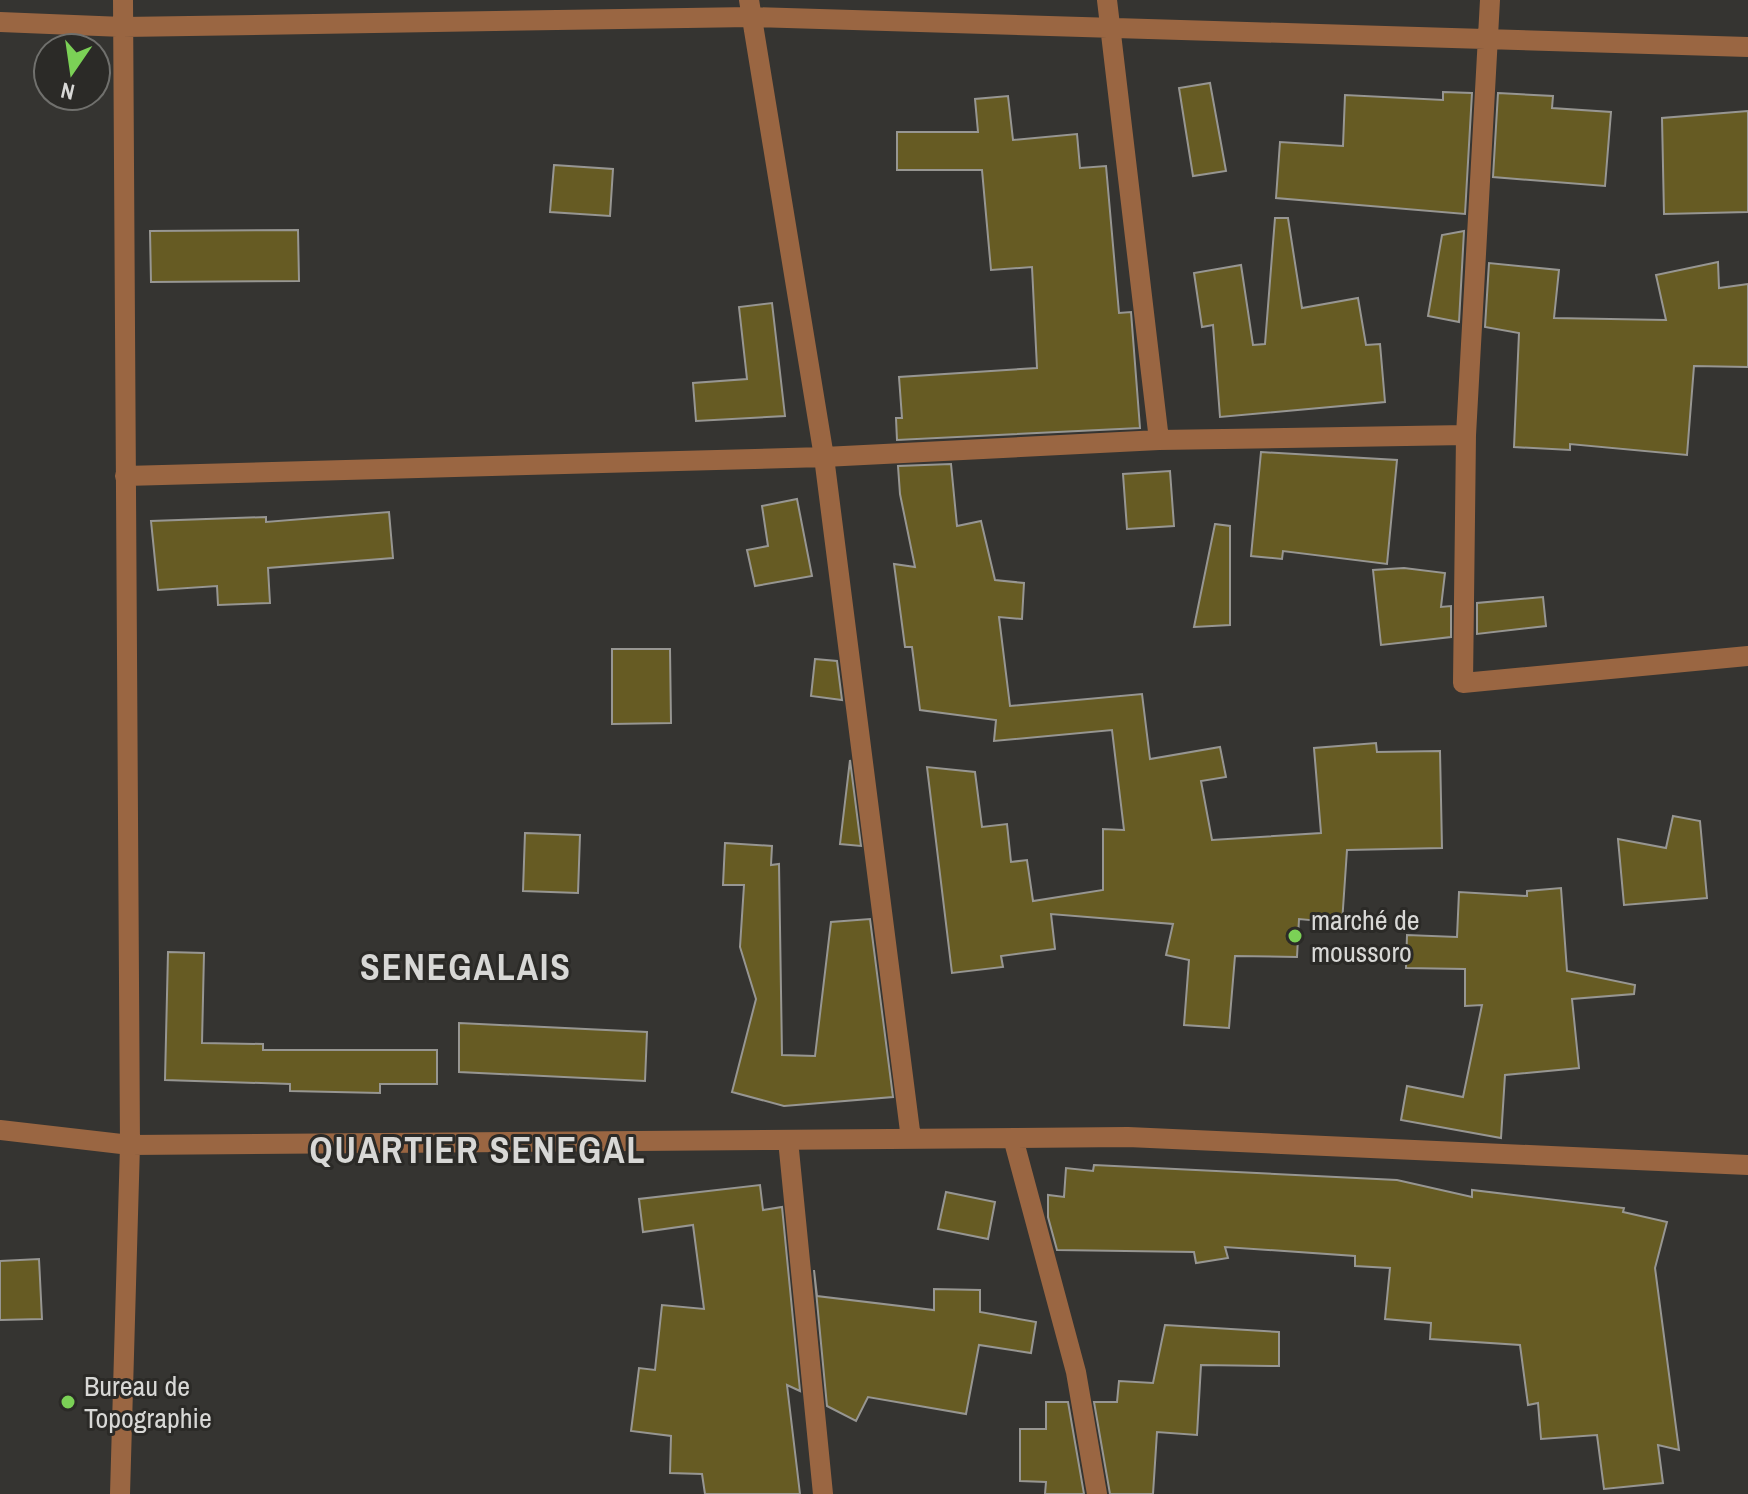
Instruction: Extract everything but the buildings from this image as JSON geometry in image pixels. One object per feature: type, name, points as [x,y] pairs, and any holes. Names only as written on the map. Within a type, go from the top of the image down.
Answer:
[{"type":"street","points":[[120,1494],[130,1145],[123,0]]},
{"type":"street","points":[[1107,0],[1159,440]]},
{"type":"street","points":[[1490,0],[1466,435],[1463,683],[1748,656]]},
{"type":"street","points":[[750,8],[824,457],[911,1139]]},
{"type":"street","points":[[0,22],[123,27],[750,8],[1111,30],[1748,47]]},
{"type":"street","points":[[125,476],[824,457],[1159,440],[1466,435]]},
{"type":"street","points":[[0,1130],[130,1145],[1128,1137],[1748,1165]]},
{"type":"street","points":[[1013,1138],[1076,1372],[1097,1494]]},
{"type":"street","points":[[788,1140],[823,1494]]},
{"type":"place","name":"marché de moussoro","points":[[1295,936]]},
{"type":"place","name":"Bureau de Topographie","points":[[68,1402]]},
{"type":"district","name":"SENEGALAIS","points":[[466,967]]},
{"type":"district","name":"QUARTIER SENEGAL","points":[[478,1150]]}]
